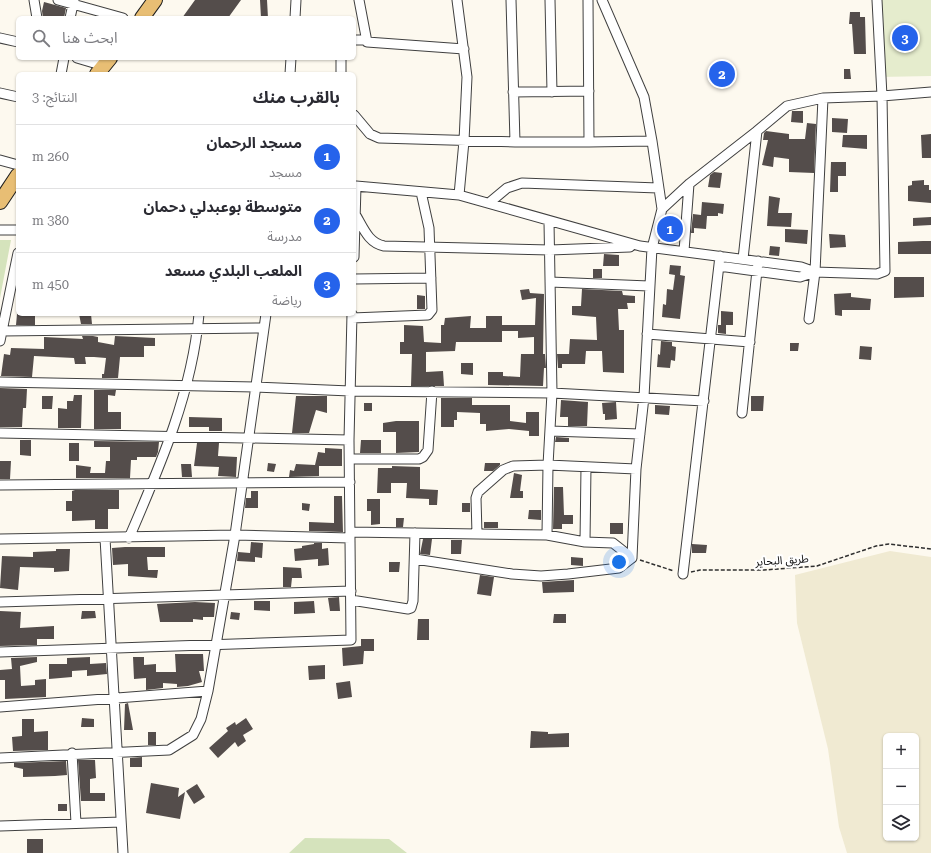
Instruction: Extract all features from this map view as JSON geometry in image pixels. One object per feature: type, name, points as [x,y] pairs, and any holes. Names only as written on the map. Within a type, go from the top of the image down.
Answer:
[{"type":"main road","points":[[143,16],[155,0]]},
{"type":"main road","points":[[0,202],[16,178]]},
{"type":"street","points":[[34,0],[37,16]]},
{"type":"street","points":[[58,0],[73,2],[118,16]]},
{"type":"street","points":[[294,16],[296,0]]},
{"type":"street","points":[[359,0],[366,40]]},
{"type":"street","points":[[457,0],[467,77],[464,141],[459,195]]},
{"type":"street","points":[[511,0],[514,142]]},
{"type":"street","points":[[550,0],[552,92]]},
{"type":"street","points":[[588,0],[588,91],[590,142]]},
{"type":"street","points":[[415,559],[512,574],[541,576],[619,568],[632,558],[636,469],[644,398],[652,248],[662,209],[644,97],[602,0]]},
{"type":"street","points":[[356,186],[459,195],[489,202],[549,222],[640,246],[801,267],[815,272],[877,274],[885,271],[882,96],[877,0]]},
{"type":"street","points":[[70,16],[73,2]]},
{"type":"street","points":[[0,38],[16,42]]},
{"type":"street","points":[[356,40],[366,40],[376,43],[464,49]]},
{"type":"street","points":[[61,72],[64,60]]},
{"type":"street","points":[[84,60],[104,66]]},
{"type":"street","points":[[290,72],[291,60]]},
{"type":"street","points":[[341,72],[342,60]]},
{"type":"street","points":[[513,92],[588,91]]},
{"type":"street","points":[[662,209],[689,184],[787,106],[823,98],[882,96],[931,92]]},
{"type":"street","points":[[0,93],[16,97]]},
{"type":"street","points":[[809,319],[815,272],[823,98]]},
{"type":"street","points":[[356,117],[370,134],[376,137],[514,142],[652,142]]},
{"type":"street","points":[[743,259],[757,131]]},
{"type":"street","points":[[0,160],[16,164]]},
{"type":"street","points":[[489,202],[507,188],[522,183],[658,188]]},
{"type":"street","points":[[684,251],[689,184]]},
{"type":"street","points":[[356,316],[428,315],[432,310],[430,247],[426,212],[421,192]]},
{"type":"street","points":[[356,216],[371,240],[376,244],[550,250],[640,246]]},
{"type":"street","points":[[547,535],[548,465],[552,393],[549,222]]},
{"type":"street","points":[[0,230],[16,230]]},
{"type":"street","points":[[683,574],[720,256]]},
{"type":"street","points":[[742,413],[758,262]]},
{"type":"street","points":[[719,266],[800,277],[815,272]]},
{"type":"street","points":[[16,277],[1,336],[198,328],[263,328]]},
{"type":"street","points":[[356,280],[431,278]]},
{"type":"street","points":[[550,282],[649,286]]},
{"type":"street","points":[[128,538],[172,437],[198,328],[199,316]]},
{"type":"street","points":[[0,758],[169,750],[193,736],[201,719],[218,645],[266,316]]},
{"type":"street","points":[[0,652],[352,640],[349,440],[352,316]]},
{"type":"street","points":[[647,334],[750,342]]},
{"type":"street","points":[[0,382],[255,386],[350,391],[552,393],[704,401]]},
{"type":"street","points":[[350,459],[419,459],[423,457],[428,450],[432,391]]},
{"type":"street","points":[[550,431],[640,434]]},
{"type":"street","points":[[0,433],[349,440]]},
{"type":"street","points":[[477,534],[476,498],[480,490],[508,467],[548,465],[636,469]]},
{"type":"street","points":[[585,542],[586,467]]},
{"type":"street","points":[[0,485],[350,482]]},
{"type":"street","points":[[0,539],[415,533],[547,535],[585,542],[613,543],[632,558]]},
{"type":"street","points":[[0,602],[225,595],[351,596],[408,609],[412,608],[415,533]]},
{"type":"street","points":[[105,538],[123,853]]},
{"type":"street","points":[[0,707],[208,691]]},
{"type":"street","points":[[72,754],[76,823]]},
{"type":"street","points":[[0,826],[121,822]]},
{"type":"path","name":"طريق البحاير","points":[[632,558],[683,574],[700,570],[764,570],[817,566],[876,546],[889,544],[931,549]]},
{"type":"shaded area","points":[[890,551],[931,557],[931,853],[847,853],[839,827],[828,749],[797,623],[795,575]]},
{"type":"green space","points":[[878,0],[931,0],[931,76],[880,77]]},
{"type":"green space","points":[[0,240],[11,240],[0,298]]},
{"type":"green space","points":[[305,838],[389,839],[407,853],[289,853]]},
{"type":"building","points":[[195,0],[241,0],[229,16],[183,16]]},
{"type":"building","points":[[260,0],[267,0],[268,16],[261,16]]},
{"type":"building","points":[[44,2],[66,8],[64,16],[43,16]]},
{"type":"building","points":[[850,12],[860,12],[860,17],[865,17],[866,54],[854,54],[852,24],[849,24]]},
{"type":"building","points":[[844,69],[850,69],[851,79],[844,79]]},
{"type":"building","points":[[792,111],[803,111],[803,123],[791,122]]},
{"type":"building","points":[[832,118],[848,119],[847,133],[832,132]]},
{"type":"building","points":[[807,123],[816,124],[814,173],[789,172],[789,159],[774,157],[773,167],[762,165],[768,140],[763,140],[764,133],[766,131],[789,134],[789,139],[805,139]]},
{"type":"building","points":[[931,134],[931,158],[922,158],[921,135]]},
{"type":"building","points":[[843,135],[867,135],[867,149],[842,147]]},
{"type":"building","points":[[831,162],[846,162],[846,176],[838,176],[838,192],[830,192]]},
{"type":"building","points":[[714,172],[722,173],[720,188],[708,187],[710,175]]},
{"type":"building","points":[[924,180],[924,185],[929,185],[929,190],[931,190],[931,203],[908,201],[908,186],[912,185],[912,181]]},
{"type":"building","points":[[769,196],[780,198],[778,213],[792,213],[791,227],[767,226]]},
{"type":"building","points":[[702,202],[724,204],[723,214],[718,213],[718,216],[707,216],[706,229],[694,228],[694,233],[691,233],[693,214],[701,215]]},
{"type":"building","points":[[671,217],[680,218],[679,241],[668,240]]},
{"type":"building","points":[[931,217],[931,225],[913,226],[913,218]]},
{"type":"building","points":[[785,229],[808,230],[807,244],[785,242]]},
{"type":"building","points":[[829,234],[845,235],[846,247],[830,248]]},
{"type":"building","points":[[931,241],[931,254],[898,254],[898,242]]},
{"type":"building","points":[[770,246],[780,247],[779,256],[769,255]]},
{"type":"building","points":[[604,254],[619,255],[619,266],[603,266]]},
{"type":"building","points":[[670,265],[681,266],[680,275],[685,276],[680,319],[662,317],[663,304],[666,305],[667,289],[673,290],[675,275],[669,274]]},
{"type":"building","points":[[593,269],[602,269],[602,278],[593,278]]},
{"type":"building","points":[[894,277],[924,277],[924,297],[894,298]]},
{"type":"building","points":[[529,289],[530,293],[544,294],[543,354],[545,354],[546,368],[544,368],[543,386],[488,385],[488,372],[503,372],[503,376],[520,377],[521,354],[534,354],[534,337],[518,338],[518,331],[502,331],[502,342],[456,342],[455,351],[426,352],[426,372],[443,371],[444,386],[411,386],[412,354],[400,354],[400,342],[404,342],[404,325],[423,326],[424,342],[441,343],[441,325],[444,325],[445,318],[471,316],[470,328],[486,328],[486,316],[502,316],[502,325],[535,325],[536,298],[522,300],[520,290]]},
{"type":"building","points":[[582,289],[622,291],[623,295],[635,296],[635,303],[627,303],[628,309],[618,309],[619,330],[624,330],[624,373],[603,372],[602,351],[586,351],[585,364],[562,364],[562,368],[558,368],[557,354],[569,354],[570,339],[597,340],[596,317],[572,315],[572,306],[581,306]]},
{"type":"building","points":[[851,293],[851,297],[871,299],[870,310],[842,310],[842,316],[835,315],[834,294]]},
{"type":"building","points":[[417,295],[425,296],[425,309],[417,309]]},
{"type":"building","points":[[721,311],[733,312],[733,325],[721,325]]},
{"type":"building","points":[[17,316],[35,316],[35,325],[16,325]]},
{"type":"building","points":[[79,316],[91,316],[92,324],[81,324]]},
{"type":"building","points":[[718,325],[726,325],[726,334],[718,333]]},
{"type":"building","points":[[82,336],[98,337],[98,342],[114,345],[115,336],[155,338],[155,346],[144,346],[144,357],[120,357],[118,378],[102,378],[106,358],[94,357],[85,357],[86,364],[75,364],[74,358],[34,356],[32,377],[1,376],[4,354],[10,355],[11,348],[44,349],[44,337],[83,339]]},
{"type":"building","points":[[661,341],[672,342],[672,346],[676,347],[675,361],[671,360],[670,368],[657,367]]},
{"type":"building","points":[[790,343],[799,343],[798,351],[790,351]]},
{"type":"building","points":[[860,346],[872,347],[871,360],[859,359]]},
{"type":"building","points":[[461,363],[473,363],[473,375],[461,374]]},
{"type":"building","points":[[0,388],[27,389],[26,408],[23,408],[22,427],[0,427]]},
{"type":"building","points":[[94,390],[116,390],[115,396],[108,395],[108,412],[121,412],[121,429],[94,429]]},
{"type":"building","points":[[74,395],[82,395],[81,428],[58,428],[58,408],[67,409],[67,401],[73,401]]},
{"type":"building","points":[[42,396],[53,396],[52,409],[42,409]]},
{"type":"building","points":[[296,396],[327,396],[327,413],[316,410],[309,433],[292,433]]},
{"type":"building","points":[[751,396],[764,396],[763,411],[751,411]]},
{"type":"building","points":[[441,398],[472,398],[472,405],[510,405],[510,421],[526,423],[526,412],[539,412],[539,436],[529,436],[529,431],[509,429],[486,431],[486,424],[480,424],[480,413],[457,412],[457,420],[454,420],[454,427],[441,427]]},
{"type":"building","points":[[561,400],[588,402],[587,426],[568,426],[568,417],[560,417]]},
{"type":"building","points":[[616,402],[617,419],[605,420],[602,403]]},
{"type":"building","points":[[364,403],[372,403],[372,411],[364,411]]},
{"type":"building","points":[[655,405],[670,406],[669,415],[655,414]]},
{"type":"building","points":[[189,417],[222,418],[222,431],[209,431],[209,427],[189,427]]},
{"type":"building","points":[[396,421],[419,421],[419,452],[396,453],[396,432],[383,432],[383,423]]},
{"type":"building","points":[[556,437],[569,438],[569,442],[555,442]]},
{"type":"building","points":[[20,440],[31,440],[31,456],[20,455]]},
{"type":"building","points":[[361,440],[381,440],[381,453],[360,453]]},
{"type":"building","points":[[94,441],[159,442],[156,457],[137,457],[137,460],[131,460],[130,478],[76,478],[76,465],[91,467],[90,473],[105,473],[106,461],[110,461],[110,447],[94,447]]},
{"type":"building","points":[[69,443],[79,443],[79,461],[69,461]]},
{"type":"building","points":[[197,443],[219,443],[218,456],[237,457],[236,477],[218,476],[219,467],[194,466]]},
{"type":"building","points":[[325,448],[342,449],[342,466],[319,466],[319,476],[289,477],[290,470],[294,471],[296,464],[315,465],[318,452],[325,453]]},
{"type":"building","points":[[0,461],[11,461],[10,479],[0,479]]},
{"type":"building","points":[[268,463],[276,464],[274,472],[267,471]]},
{"type":"building","points":[[485,463],[500,463],[500,465],[493,471],[484,471]]},
{"type":"building","points":[[181,464],[191,464],[192,477],[182,477]]},
{"type":"building","points":[[392,466],[420,467],[420,489],[438,490],[437,505],[429,505],[429,499],[406,498],[407,483],[391,483],[391,493],[377,493],[378,468],[392,468]]},
{"type":"building","points":[[514,473],[522,475],[520,491],[523,491],[523,498],[510,498]]},
{"type":"building","points":[[554,487],[563,487],[564,515],[573,515],[573,524],[562,524],[562,529],[553,529]]},
{"type":"building","points":[[119,490],[119,509],[108,509],[108,529],[95,529],[95,520],[72,521],[72,511],[66,511],[66,501],[72,501],[72,491]]},
{"type":"building","points":[[251,491],[258,491],[258,508],[245,508],[246,498],[251,498]]},
{"type":"building","points":[[334,496],[342,496],[343,532],[309,531],[309,522],[334,523]]},
{"type":"building","points":[[367,499],[380,499],[380,524],[371,525],[371,511],[367,511]]},
{"type":"building","points":[[302,503],[310,504],[309,511],[302,510]]},
{"type":"building","points":[[462,503],[470,503],[470,512],[462,512]]},
{"type":"building","points":[[529,510],[541,510],[541,520],[528,519]]},
{"type":"building","points":[[396,518],[404,518],[403,527],[396,527]]},
{"type":"building","points":[[484,522],[498,522],[498,528],[484,528]]},
{"type":"building","points":[[610,523],[623,523],[623,534],[610,534]]},
{"type":"building","points":[[423,539],[432,539],[430,555],[420,554]]},
{"type":"building","points":[[451,540],[462,540],[461,554],[451,554]]},
{"type":"building","points":[[251,542],[263,543],[262,558],[255,557],[255,562],[237,561],[238,552],[250,553]]},
{"type":"building","points":[[322,543],[322,549],[328,548],[329,565],[318,566],[318,559],[295,561],[294,549],[302,548],[302,546]]},
{"type":"building","points":[[692,544],[707,545],[706,553],[692,553]]},
{"type":"building","points":[[165,547],[165,557],[147,557],[148,570],[158,570],[157,578],[128,576],[128,564],[113,565],[112,548]]},
{"type":"building","points":[[56,549],[70,549],[69,571],[54,572],[54,568],[20,567],[18,590],[0,588],[2,556],[33,557],[33,552],[56,551]]},
{"type":"building","points":[[571,557],[583,558],[583,566],[571,565]]},
{"type":"building","points":[[389,562],[400,562],[399,572],[389,572]]},
{"type":"building","points":[[283,567],[301,568],[302,578],[292,578],[291,587],[283,587]]},
{"type":"building","points":[[480,575],[494,577],[491,596],[477,594]]},
{"type":"building","points":[[574,580],[574,592],[543,593],[542,582]]},
{"type":"building","points":[[339,597],[340,611],[330,611],[328,598]]},
{"type":"building","points":[[254,601],[270,601],[270,611],[254,610]]},
{"type":"building","points":[[314,601],[315,613],[294,614],[294,602]]},
{"type":"building","points":[[195,602],[215,603],[214,617],[203,617],[203,620],[193,619],[193,622],[160,622],[157,604]]},
{"type":"building","points":[[0,611],[21,612],[20,628],[54,626],[54,639],[37,639],[37,645],[0,646]]},
{"type":"building","points":[[82,611],[95,611],[96,618],[81,619]]},
{"type":"building","points":[[231,612],[240,613],[239,620],[230,619]]},
{"type":"building","points":[[554,614],[566,614],[566,623],[553,623]]},
{"type":"building","points":[[418,619],[429,619],[429,640],[417,640]]},
{"type":"building","points":[[361,639],[374,639],[374,651],[364,651],[363,664],[343,666],[342,648],[361,646]]},
{"type":"building","points":[[175,654],[203,654],[204,671],[199,671],[202,682],[177,687],[177,684],[163,683],[163,688],[146,690],[146,678],[134,679],[133,657],[144,657],[144,665],[156,664],[156,672],[176,672]]},
{"type":"building","points":[[37,657],[37,662],[20,666],[21,686],[35,685],[35,680],[46,679],[46,697],[5,699],[5,680],[0,680],[0,670],[12,669],[11,658]]},
{"type":"building","points":[[90,657],[90,664],[106,663],[107,674],[87,676],[87,670],[72,671],[72,677],[49,679],[49,664],[67,664],[67,658]]},
{"type":"building","points":[[325,665],[325,679],[309,680],[308,666]]},
{"type":"building","points":[[350,681],[352,697],[338,699],[336,683]]},
{"type":"building","points":[[128,703],[133,730],[124,730],[125,704]]},
{"type":"building","points":[[82,718],[94,719],[94,727],[81,727]]},
{"type":"building","points":[[246,718],[253,729],[243,735],[246,741],[238,747],[235,742],[218,758],[209,748],[228,731],[226,728],[235,722],[236,725]]},
{"type":"building","points":[[22,719],[34,719],[34,732],[48,731],[48,750],[13,751],[12,737],[22,736]]},
{"type":"building","points":[[531,731],[548,732],[548,734],[569,733],[569,747],[530,748]]},
{"type":"building","points":[[148,732],[156,732],[156,745],[148,745]]},
{"type":"building","points":[[142,757],[142,767],[130,767],[130,758]]},
{"type":"building","points":[[78,760],[95,760],[96,778],[90,779],[90,793],[105,793],[105,801],[81,801]]},
{"type":"building","points":[[66,761],[67,775],[23,777],[23,769],[14,767],[14,763]]},
{"type":"building","points":[[151,783],[179,788],[178,797],[185,792],[180,819],[146,813]]},
{"type":"building","points":[[197,784],[205,797],[194,804],[186,791]]},
{"type":"building","points":[[58,804],[67,804],[67,811],[58,811]]},
{"type":"building","points":[[27,839],[43,839],[43,853],[27,853]]},
{"type":"place","name":"الملعب البلدي مسعد","points":[[905,38]]},
{"type":"place","name":"متوسطة بوعبدلي دحمان","points":[[722,74]]},
{"type":"place","name":"مسجد الرحمان","points":[[670,229]]}]
